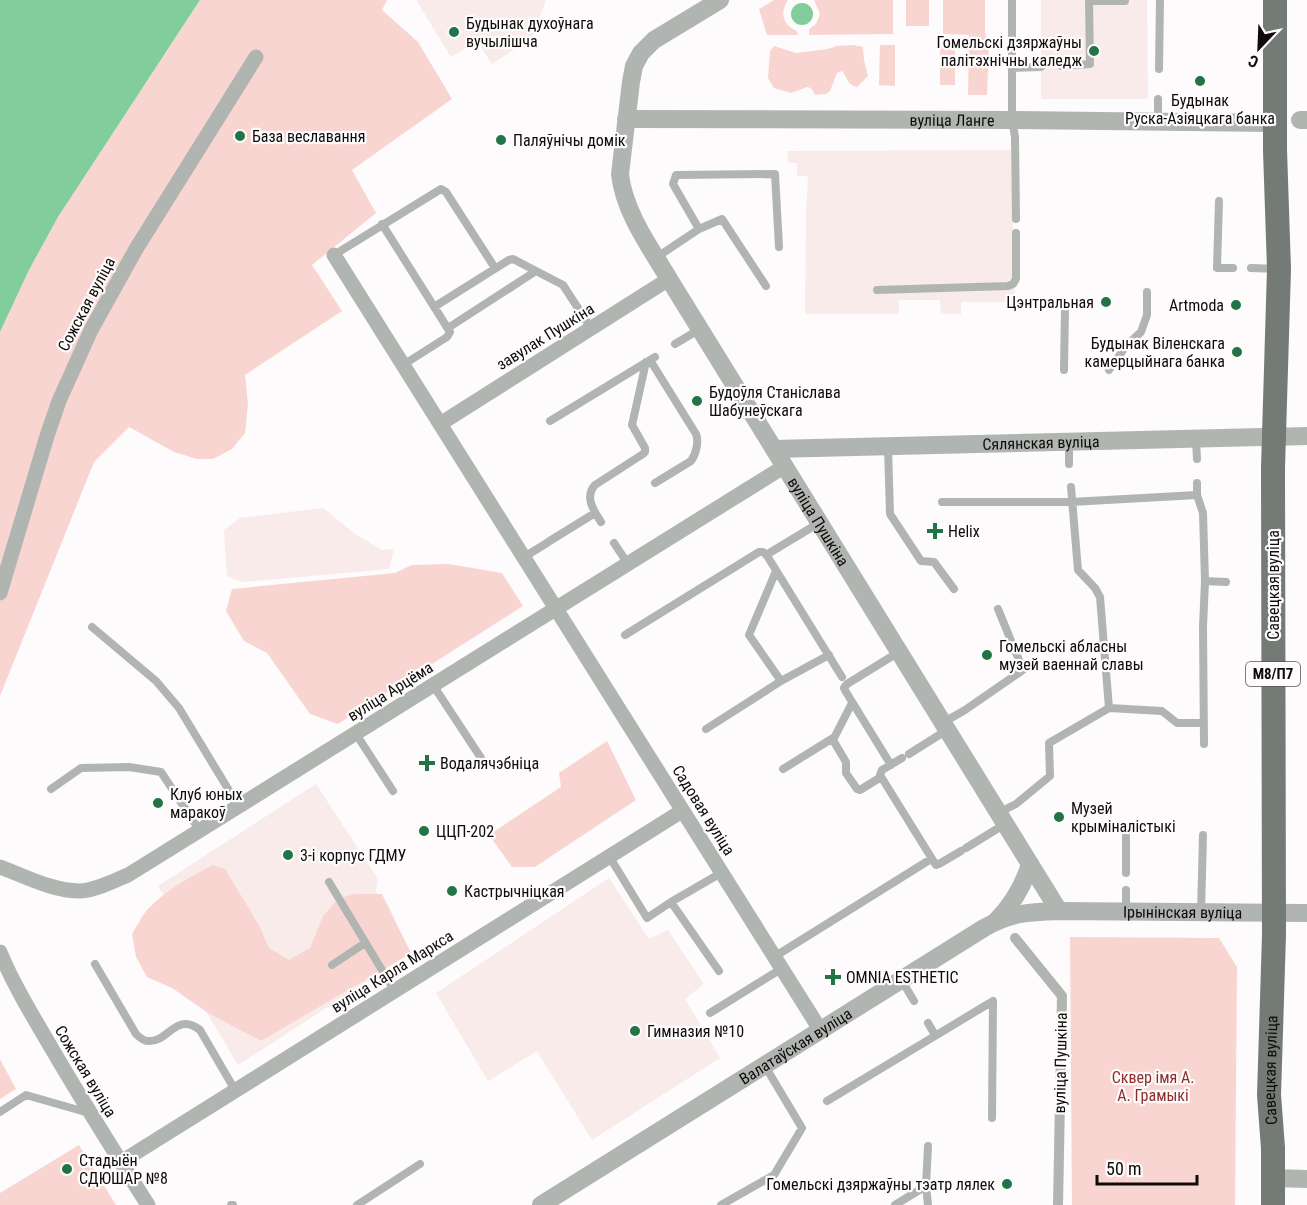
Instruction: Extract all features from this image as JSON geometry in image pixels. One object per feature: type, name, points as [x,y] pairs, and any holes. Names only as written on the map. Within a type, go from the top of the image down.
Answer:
[{"type":"main road","name":"Савецкая вуліца","points":[[1273,1205],[1273,1148],[1269,1095],[1274,913],[1273,527],[1279,269],[1275,0]]},
{"type":"street","name":"вуліца Пушкіна","points":[[720,0],[654,40],[641,52],[632,74],[620,174],[621,189],[656,258],[1059,911]]},
{"type":"street","name":"Сожская вуліца","points":[[0,593],[59,401],[91,330],[136,249],[256,57]]},
{"type":"street","name":"вуліца Ланге","points":[[626,118],[1276,123]]},
{"type":"street","points":[[334,255],[556,609]]},
{"type":"street","name":"завулак Пушкіна","points":[[440,424],[669,279]]},
{"type":"street","name":"Сялянская вуліца","points":[[774,449],[1307,436]]},
{"type":"street","name":"вуліца Арцёма","points":[[0,867],[57,888],[81,891],[128,875],[784,466]]},
{"type":"street","name":"Садовая вуліца","points":[[556,609],[821,1031]]},
{"type":"street","name":"вуліца Карла Маркса","points":[[121,1162],[682,811]]},
{"type":"street","points":[[994,922],[1020,892],[1030,864]]},
{"type":"street","name":"Ірынінская вуліца","points":[[1059,911],[1307,913]]},
{"type":"street","name":"Валатаўская вуліца","points":[[541,1205],[994,922],[1010,915],[1059,911]]},
{"type":"street","name":"вуліца Пушкіна","points":[[1015,938],[1062,996],[1058,1205]]},
{"type":"street","name":"Сожская вуліца","points":[[0,952],[90,1114],[148,1205]]},
{"type":"street","points":[[1273,1178],[1307,1179]]},
{"type":"lane","points":[[1012,0],[1012,120],[1015,137],[1016,219]]},
{"type":"lane","points":[[1159,69],[1160,0]]},
{"type":"lane","points":[[1060,66],[1090,64],[1089,1],[1125,1]]},
{"type":"lane","points":[[1012,68],[1041,67]]},
{"type":"lane","points":[[1158,99],[1158,122]]},
{"type":"lane","points":[[699,228],[673,184],[676,175],[775,174],[779,247]]},
{"type":"lane","points":[[334,255],[439,189],[443,189],[495,268]]},
{"type":"lane","points":[[1219,201],[1217,268],[1233,268]]},
{"type":"lane","points":[[656,258],[699,228],[722,219],[766,286]]},
{"type":"lane","points":[[382,224],[450,332],[447,337],[403,365]]},
{"type":"lane","points":[[877,290],[1013,284],[1016,279],[1016,233]]},
{"type":"lane","points":[[434,307],[512,259],[563,285],[591,328]]},
{"type":"lane","points":[[1251,268],[1279,269]]},
{"type":"lane","points":[[448,328],[537,271]]},
{"type":"lane","points":[[1108,370],[1126,346],[1141,332],[1147,315],[1147,292]]},
{"type":"lane","points":[[1065,309],[1065,370]]},
{"type":"lane","points":[[675,344],[700,329]]},
{"type":"lane","points":[[550,421],[650,359]]},
{"type":"lane","points":[[650,359],[698,440],[691,461],[655,483]]},
{"type":"lane","points":[[601,522],[591,505],[591,488],[645,452],[632,425],[650,359]]},
{"type":"lane","points":[[1196,438],[1197,459]]},
{"type":"lane","points":[[1069,441],[1069,464]]},
{"type":"lane","points":[[888,446],[890,514],[921,561],[934,562],[954,589]]},
{"type":"lane","points":[[1197,483],[1197,495],[1203,513],[1204,744]]},
{"type":"lane","points":[[1071,488],[1078,570],[1095,588],[1100,597],[1109,708]]},
{"type":"lane","points":[[942,502],[1071,502],[1197,495]]},
{"type":"lane","points":[[524,557],[595,513]]},
{"type":"lane","points":[[766,555],[819,522]]},
{"type":"lane","points":[[614,543],[628,564]]},
{"type":"lane","points":[[625,635],[759,552],[763,552],[842,677]]},
{"type":"lane","points":[[776,571],[749,635],[781,681]]},
{"type":"lane","points":[[1204,581],[1226,582]]},
{"type":"lane","points":[[998,609],[1023,670],[881,772],[881,777],[936,865],[963,849],[1050,776],[1049,743],[1109,708],[1162,711],[1177,723],[1204,723]]},
{"type":"lane","points":[[92,627],[156,681],[179,708],[239,807]]},
{"type":"lane","points":[[891,765],[844,690],[846,686],[899,652]]},
{"type":"lane","points":[[706,729],[781,681],[829,655]]},
{"type":"lane","points":[[433,685],[483,761]]},
{"type":"lane","points":[[783,768],[833,738],[852,703]]},
{"type":"lane","points":[[356,734],[393,791]]},
{"type":"lane","points":[[833,738],[834,744],[846,762],[845,771],[857,789],[860,790],[881,777]]},
{"type":"lane","points":[[51,789],[81,768],[129,767],[161,772],[200,831]]},
{"type":"lane","points":[[1126,833],[1126,873]]},
{"type":"lane","points":[[1201,912],[1203,835]]},
{"type":"lane","points":[[609,856],[647,918],[721,873]]},
{"type":"lane","points":[[710,1013],[778,963],[931,859]]},
{"type":"lane","points":[[328,882],[394,990]]},
{"type":"lane","points":[[1126,890],[1126,912]]},
{"type":"lane","points":[[671,902],[719,971]]},
{"type":"lane","points":[[332,965],[365,943]]},
{"type":"lane","points":[[95,964],[141,1039],[156,1040],[186,1023],[194,1025],[200,1030],[235,1090]]},
{"type":"lane","points":[[902,981],[914,1001]]},
{"type":"lane","points":[[827,1101],[993,1000],[992,1118]]},
{"type":"lane","points":[[928,1023],[936,1035]]},
{"type":"lane","points":[[721,1205],[774,1175],[802,1128],[765,1066]]},
{"type":"lane","points":[[0,1112],[26,1095],[90,1114]]},
{"type":"lane","points":[[928,1146],[926,1186],[928,1205]]},
{"type":"lane","points":[[357,1205],[420,1164]]},
{"type":"lane","points":[[895,1205],[926,1186]]},
{"type":"shaded area","points":[[0,0],[200,0],[58,217],[29,270],[0,332]]},
{"type":"shaded area","points":[[416,0],[546,0],[532,38],[492,64],[477,41],[451,57]]},
{"type":"shaded area","name":"Гомельскі дзяржаўны палітэхнічны каледж","points":[[1041,0],[1147,0],[1148,99],[1041,99]]},
{"type":"shaded area","points":[[802,3],[810,6],[813,14],[810,22],[802,25],[794,22],[791,14],[794,6]]},
{"type":"shaded area","points":[[1011,150],[1015,302],[961,302],[961,314],[941,314],[940,300],[899,300],[899,314],[805,314],[808,176],[797,176],[797,163],[788,163],[787,151]]},
{"type":"shaded area","points":[[323,508],[355,534],[382,550],[394,549],[389,569],[242,582],[227,576],[224,530],[240,518]]},
{"type":"shaded area","points":[[316,784],[378,879],[376,891],[411,953],[238,1065],[189,983],[209,968],[158,886]]},
{"type":"shaded area","points":[[609,878],[649,939],[668,930],[704,984],[685,999],[720,1058],[592,1140],[537,1051],[488,1081],[436,993]]},
{"type":"green space","points":[[200,0],[387,0],[382,10],[418,42],[452,99],[352,170],[376,213],[312,265],[342,311],[245,375],[248,404],[245,433],[232,449],[213,459],[197,459],[174,452],[129,427],[94,462],[0,696],[0,332],[29,270],[58,217]]},
{"type":"green space","points":[[774,0],[788,0],[784,9],[784,18],[798,35],[767,35],[759,9]]},
{"type":"green space","points":[[814,0],[893,0],[893,34],[809,35],[809,29],[816,24],[820,14]]},
{"type":"green space","points":[[906,0],[929,0],[929,26],[906,26]]},
{"type":"green space","points":[[943,0],[985,0],[985,33],[989,44],[987,95],[968,95],[969,35],[943,34]]},
{"type":"green space","points":[[853,45],[863,47],[868,76],[857,87],[849,83],[842,71],[837,73],[830,91],[826,94],[815,95],[811,88],[807,87],[791,93],[774,88],[768,78],[770,51],[774,46],[796,53]]},
{"type":"green space","points":[[880,45],[895,45],[895,86],[879,85]]},
{"type":"green space","points":[[940,45],[955,46],[955,85],[940,85]]},
{"type":"green space","points":[[449,564],[502,573],[523,606],[338,724],[310,714],[267,653],[244,641],[226,611],[232,589],[395,573],[412,565]]},
{"type":"green space","points":[[607,741],[636,800],[535,867],[512,867],[489,835],[561,787],[559,773]]},
{"type":"green space","points":[[213,865],[225,869],[260,927],[269,948],[289,960],[310,948],[323,916],[338,899],[354,894],[382,894],[411,953],[261,1041],[208,1013],[172,988],[147,977],[136,957],[132,934],[147,910],[170,890]]},
{"type":"green space","name":"Сквер імя А. А. Грамыкі","points":[[1070,937],[1219,938],[1237,967],[1235,1205],[1072,1205]]},
{"type":"green space","points":[[0,1059],[16,1089],[0,1099]]},
{"type":"green space","name":"Стадыён СДЮШАР №8","points":[[79,1145],[116,1205],[0,1205],[0,1193]]},
{"type":"place","name":"Будынак духоўнага вучылішча","points":[[454,32]]},
{"type":"place","name":"Гомельскі дзяржаўны палітэхнічны каледж","points":[[1094,51]]},
{"type":"place","name":"Будынак Руска-Азіяцкага банка","points":[[1200,81]]},
{"type":"place","name":"База веславання","points":[[240,136]]},
{"type":"place","name":"Паляўнічы домік","points":[[501,140]]},
{"type":"place","name":"Цэнтральная","points":[[1106,302]]},
{"type":"place","name":"Artmoda","points":[[1236,305]]},
{"type":"place","name":"Будынак Віленскага камерцыйнага банка","points":[[1237,352]]},
{"type":"place","name":"Будоўля Станіслава Шабунеўскага","points":[[697,401]]},
{"type":"place","name":"Helix","points":[[935,531]]},
{"type":"place","name":"Гомельскі абласны музей ваеннай славы","points":[[987,655]]},
{"type":"place","name":"Водалячэбніца","points":[[427,763]]},
{"type":"place","name":"Клуб юных маракоў","points":[[158,803]]},
{"type":"place","name":"Музей крыміналістыкі","points":[[1059,817]]},
{"type":"place","name":"ЦЦП-202","points":[[424,831]]},
{"type":"place","name":"3-і корпус ГДМУ","points":[[288,855]]},
{"type":"place","name":"Кастрычніцкая","points":[[452,891]]},
{"type":"place","name":"OMNIA ESTHETIC","points":[[833,977]]},
{"type":"place","name":"Гимназия №10","points":[[635,1031]]},
{"type":"place","name":"Стадыён СДЮШАР №8","points":[[67,1169]]},
{"type":"place","name":"Гомельскі дзяржаўны тэатр лялек","points":[[1007,1184]]}]
